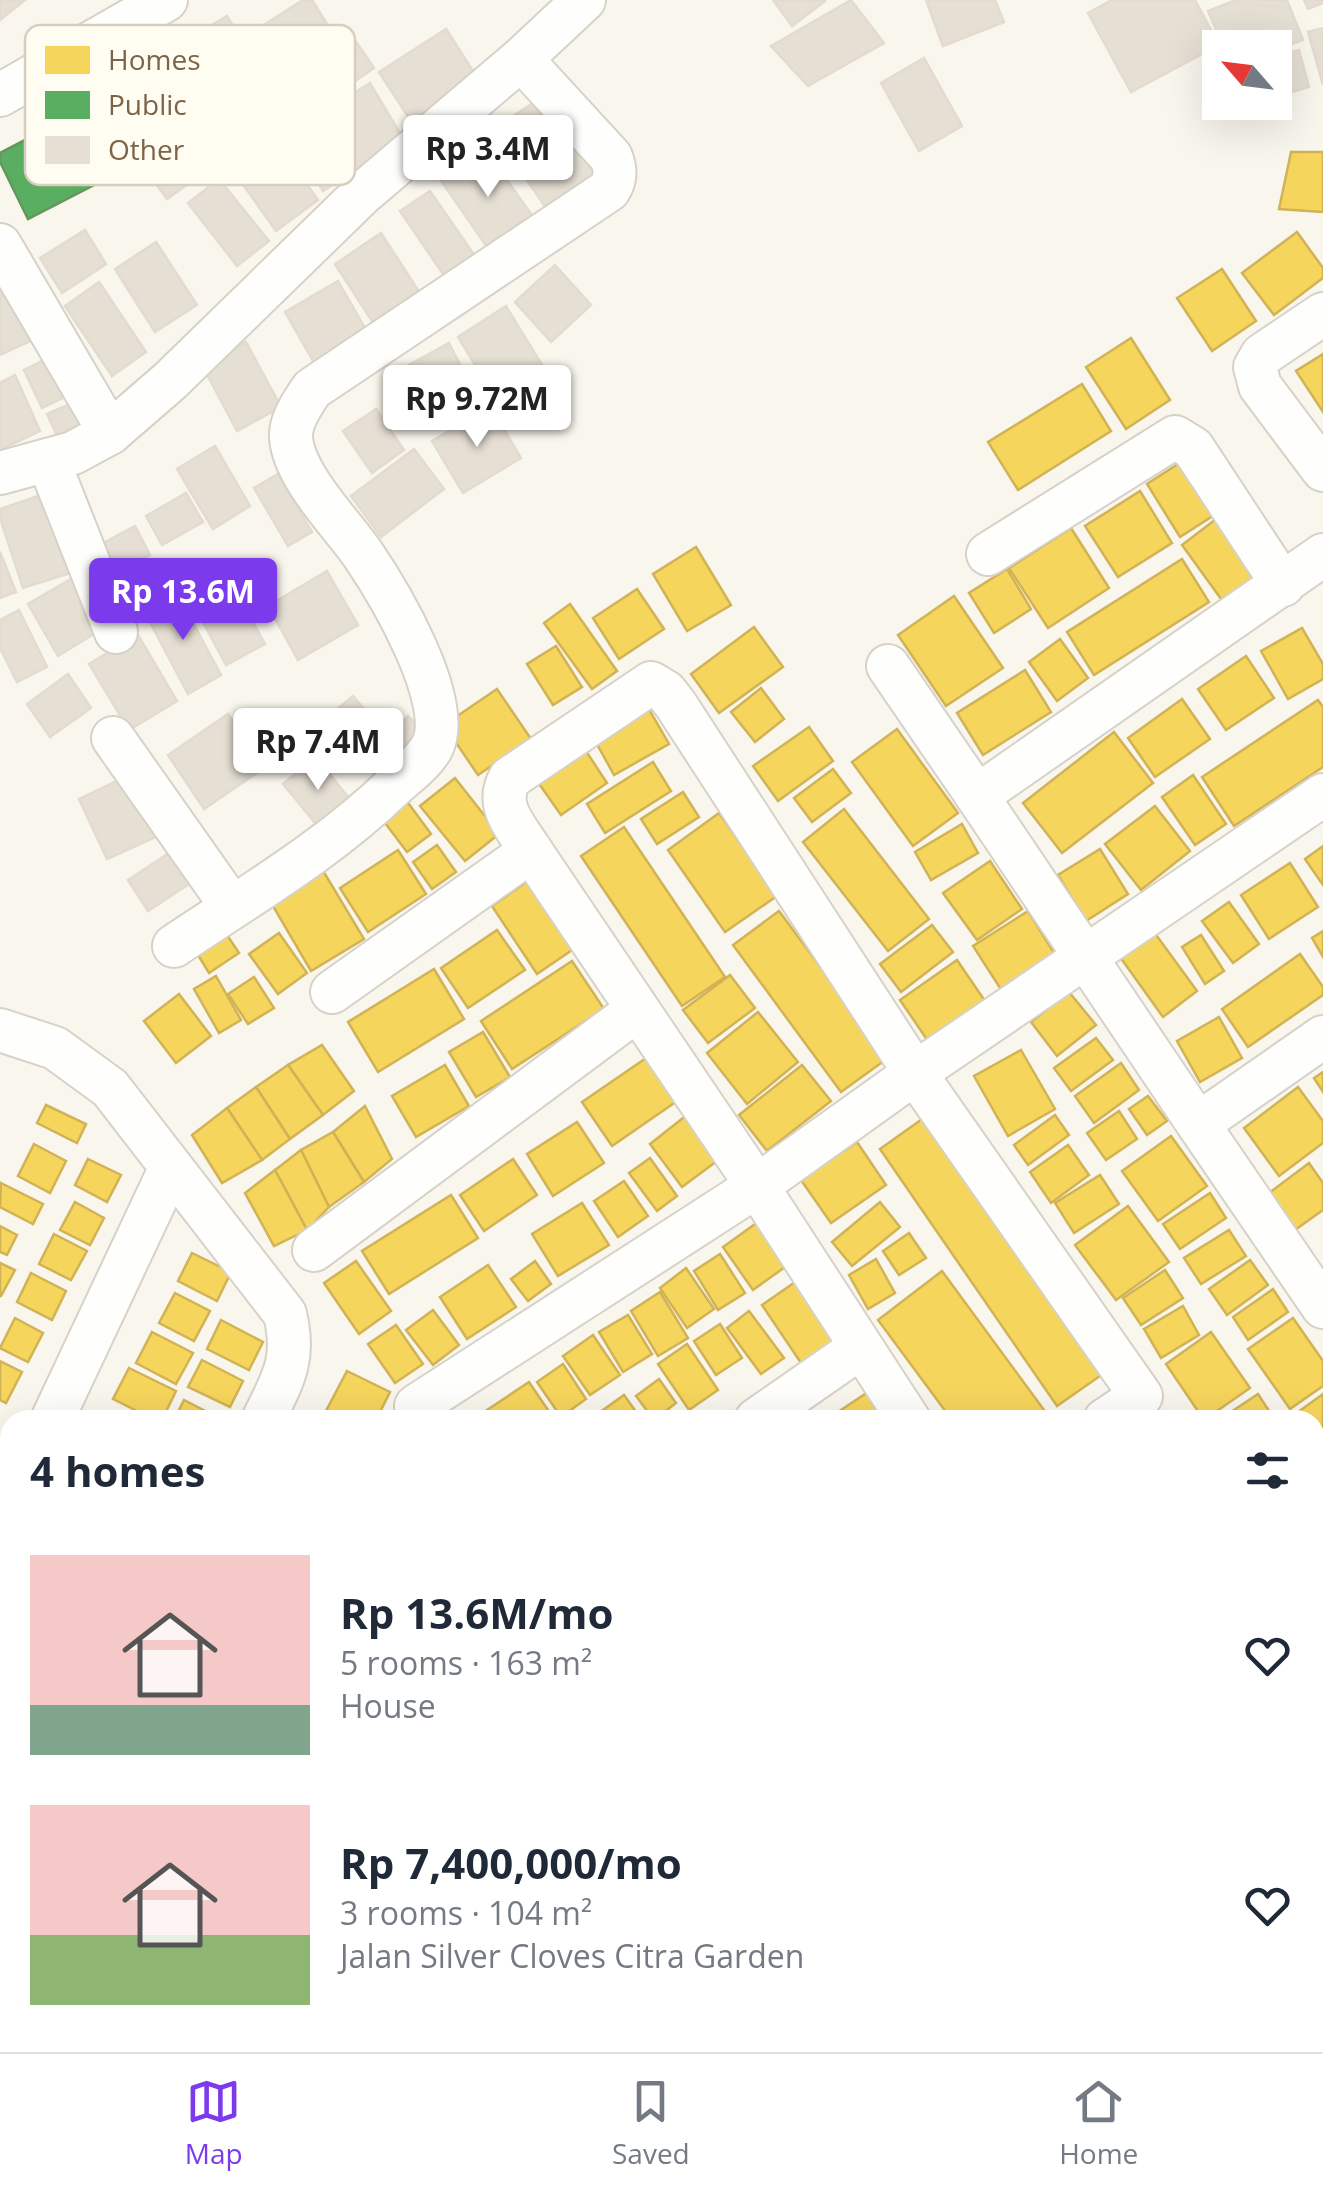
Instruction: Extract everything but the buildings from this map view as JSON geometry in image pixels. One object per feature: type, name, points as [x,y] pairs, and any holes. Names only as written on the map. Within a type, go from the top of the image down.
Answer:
[{"type":"street","points":[[122,25],[166,0]]},
{"type":"street","points":[[0,474],[73,452],[110,433],[170,381],[362,194],[521,60],[584,0]]},
{"type":"street","points":[[174,946],[330,842],[383,797],[432,746],[437,724],[436,698],[420,657],[364,557],[302,472],[290,433],[312,390],[613,183],[611,158],[521,60]]},
{"type":"street","points":[[0,95],[25,81]]},
{"type":"street","points":[[0,244],[110,433]]},
{"type":"street","points":[[1323,314],[1262,356],[1254,368],[1260,386],[1323,470]]},
{"type":"street","points":[[988,554],[1174,437],[1194,448],[1283,585]]},
{"type":"street","points":[[48,460],[116,632]]},
{"type":"street","points":[[976,796],[1323,555]]},
{"type":"street","points":[[888,666],[1198,1124],[1317,1287]]},
{"type":"street","points":[[902,1410],[758,1186],[504,808],[502,798],[510,778],[646,684],[658,686],[687,721],[916,1072],[1149,1408]]},
{"type":"street","points":[[113,738],[232,907]]},
{"type":"street","points":[[416,1406],[758,1186],[916,1072],[1323,795]]},
{"type":"street","points":[[332,992],[532,851]]},
{"type":"street","points":[[314,1250],[638,1010]]},
{"type":"street","points":[[1198,1124],[1323,1037]]},
{"type":"street","points":[[5,1044],[56,1048],[110,1088],[285,1314],[292,1342],[288,1368],[268,1410]]},
{"type":"street","points":[[57,1410],[171,1167]]},
{"type":"street","points":[[770,1410],[860,1348]]}]
